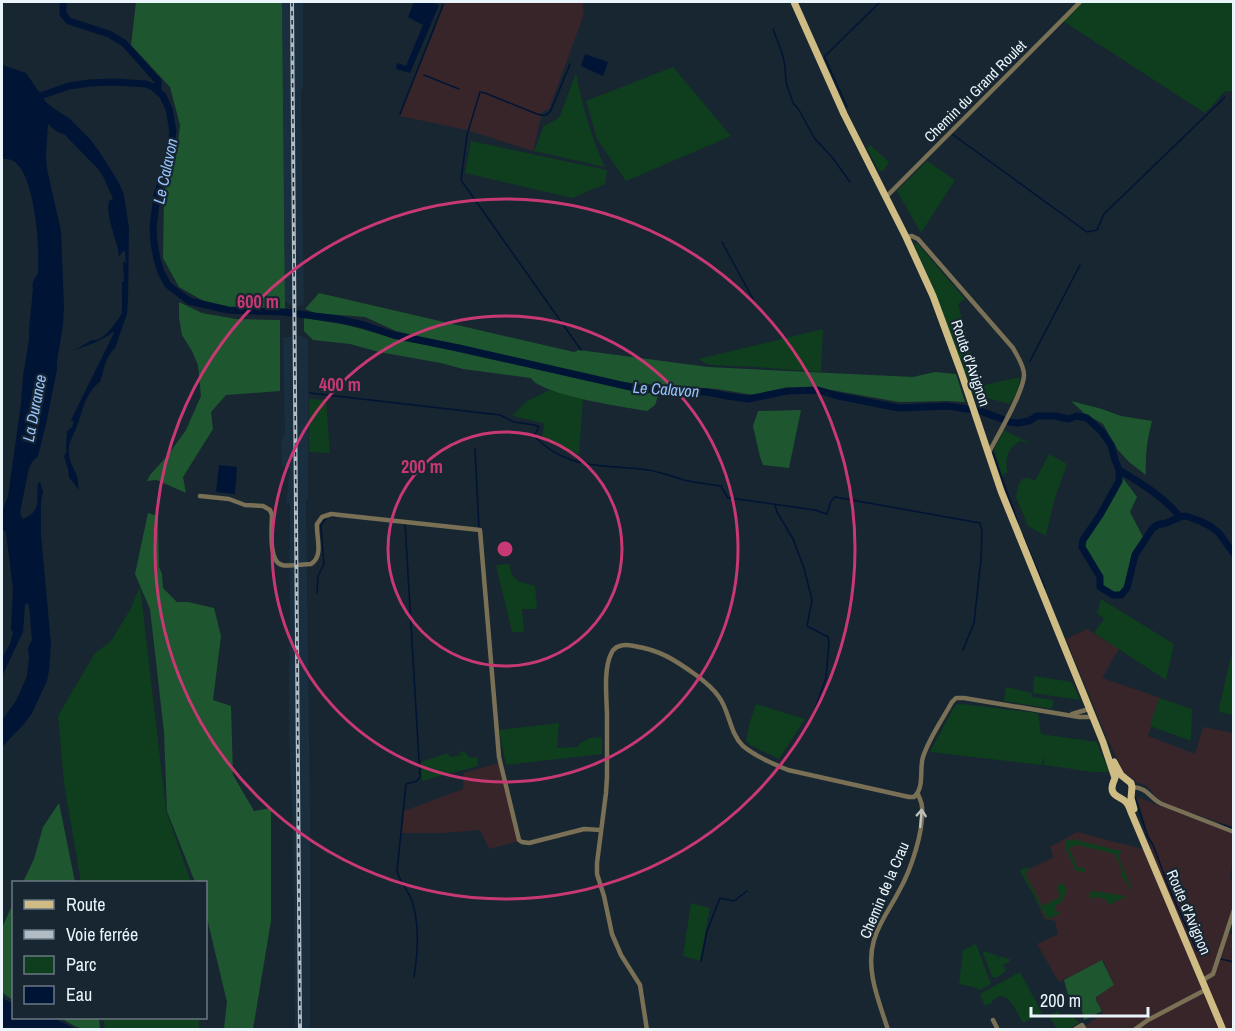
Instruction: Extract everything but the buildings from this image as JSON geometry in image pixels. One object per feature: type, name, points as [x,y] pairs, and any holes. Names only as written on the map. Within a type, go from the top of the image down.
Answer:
[{"type":"main road","name":"Route d'Avignon","points":[[794,2],[844,114],[933,296],[1001,491],[1103,742],[1115,781]]},
{"type":"main road","name":"Route d'Avignon","points":[[1103,742],[1124,778]]},
{"type":"main road","points":[[1124,778],[1130,781],[1131,790],[1126,797],[1121,798],[1113,792],[1112,786],[1118,779],[1124,778]]},
{"type":"main road","name":"Route d'Avignon","points":[[1131,790],[1144,839]]},
{"type":"main road","name":"Route d'Avignon","points":[[1121,798],[1127,803],[1144,839],[1223,1029]]},
{"type":"street","name":"Chemin du Grand Roulet","points":[[886,197],[1080,2]]},
{"type":"street","points":[[906,237],[912,236],[918,239],[1013,348],[1019,358],[1024,372],[1021,388],[988,454]]},
{"type":"street","points":[[200,496],[229,499],[245,505],[263,506],[270,510],[273,556],[278,563],[284,566],[315,562],[318,556],[317,524],[322,517],[330,514],[480,530],[499,757],[519,840],[529,843],[584,829],[601,830]]},
{"type":"street","points":[[647,1029],[640,985],[616,943],[597,874],[607,775],[606,677],[612,651],[624,644],[658,651],[672,658],[707,684],[720,697],[736,738],[744,747],[777,766],[900,796],[914,797],[918,794]]},
{"type":"street","name":"Chemin de la Crau","points":[[888,1029],[872,977],[873,941],[904,881],[917,844],[922,805],[918,794],[923,755],[952,702],[964,698],[1068,715]]},
{"type":"street","points":[[1068,715],[1089,709]]},
{"type":"street","points":[[1068,715],[1093,717]]},
{"type":"street","points":[[1131,790],[1140,788],[1146,790],[1162,804],[1233,832]]},
{"type":"street","points":[[1203,980],[1210,978],[1213,974],[1233,910]]},
{"type":"street","points":[[1134,1029],[1207,989]]},
{"type":"street","points":[[993,1020],[998,1029]]},
{"type":"street","points":[[1074,1029],[1082,1025],[1085,1029]]},
{"type":"shaded area","points":[[282,2],[303,2],[303,87],[301,92],[304,303],[300,306],[292,306],[285,301]]},
{"type":"shaded area","points":[[442,2],[583,2],[584,14],[549,109],[542,112],[533,151],[467,130],[400,116],[445,3]]},
{"type":"shaded area","points":[[292,336],[308,339],[308,498],[306,499],[310,1030],[295,1029],[293,833],[289,734],[290,504],[286,503],[290,469],[282,466],[281,441],[285,433],[283,338]]},
{"type":"shaded area","points":[[1087,629],[1119,649],[1102,678],[1161,698],[1148,736],[1195,754],[1203,727],[1233,733],[1233,827],[1160,800],[1147,786],[1136,782],[1124,773],[1106,736],[1066,639]]},
{"type":"shaded area","points":[[498,763],[518,841],[489,849],[480,830],[402,833],[404,811],[463,789],[464,773]]},
{"type":"shaded area","points":[[1137,797],[1233,834],[1233,863],[1230,879],[1233,881],[1233,905],[1228,933],[1233,935],[1233,1029],[1087,1029],[1085,1026],[1103,1013],[1096,999],[1097,996],[1114,985],[1103,960],[1059,982],[1037,944],[1058,934],[1055,921],[1044,919],[1024,871],[1053,858],[1050,847],[1077,832],[1142,849],[1152,849]]},
{"type":"green space","points":[[136,2],[282,2],[285,309],[237,309],[207,303],[179,287],[163,258],[164,193],[177,152],[180,125],[170,87],[131,45]]},
{"type":"green space","points":[[1083,2],[1233,2],[1233,91],[1224,92],[1205,113],[1063,21]]},
{"type":"green space","points":[[673,67],[731,136],[626,181],[597,139],[586,101]]},
{"type":"green space","points":[[576,73],[595,144],[605,167],[534,151],[544,126],[560,116]]},
{"type":"green space","points":[[471,141],[607,170],[605,184],[572,198],[465,173]]},
{"type":"green space","points":[[870,145],[889,162],[883,171],[879,171],[867,148]]},
{"type":"green space","points":[[927,161],[955,180],[921,233],[897,191]]},
{"type":"green space","points":[[917,243],[965,299],[958,304],[980,386],[1020,377],[1018,390],[1010,404],[972,394],[914,244]]},
{"type":"green space","points":[[319,293],[574,352],[579,350],[708,367],[913,377],[935,372],[956,374],[965,402],[899,402],[805,387],[754,395],[717,389],[619,382],[396,331],[365,317],[315,313],[305,309]]},
{"type":"green space","points":[[179,302],[202,313],[236,319],[280,320],[280,391],[226,395],[211,412],[213,429],[183,477],[186,493],[157,480],[147,481],[186,430],[201,396],[198,365],[182,335]]},
{"type":"green space","points":[[304,318],[347,325],[390,337],[639,392],[659,393],[655,405],[647,411],[584,399],[550,390],[531,378],[463,369],[350,344],[313,340],[304,331]]},
{"type":"green space","points":[[823,329],[821,372],[709,365],[698,359]]},
{"type":"green space","points":[[550,390],[583,399],[579,454],[557,446],[542,437],[543,423],[512,416],[527,401]]},
{"type":"green space","points":[[309,399],[326,400],[330,453],[309,452]]},
{"type":"green space","points":[[1071,401],[1121,416],[1152,421],[1147,448],[1146,475],[1118,450],[1103,424],[1084,413]]},
{"type":"green space","points":[[801,410],[789,468],[763,465],[753,426],[758,411]]},
{"type":"green space","points":[[1004,430],[1031,444],[1020,441],[1012,447],[1006,463],[1007,472],[1002,476],[994,449]]},
{"type":"green space","points":[[1049,454],[1067,464],[1054,501],[1046,536],[1028,526],[1016,497],[1022,479],[1028,478],[1035,481]]},
{"type":"green space","points":[[1122,477],[1137,497],[1130,512],[1143,537],[1132,553],[1125,587],[1120,593],[1113,593],[1102,586],[1102,576],[1085,542],[1114,497]]},
{"type":"green space","points":[[148,513],[158,516],[159,567],[163,588],[177,602],[214,608],[221,636],[213,700],[231,706],[233,775],[254,811],[271,808],[271,921],[253,1029],[224,1029],[227,1002],[207,918],[207,881],[195,881],[167,811],[164,732],[150,609],[135,574]]},
{"type":"green space","points":[[509,564],[512,575],[518,581],[535,586],[537,609],[522,609],[524,632],[512,632],[496,565]]},
{"type":"green space","points":[[140,586],[166,810],[191,881],[81,881],[64,783],[58,716],[95,653],[111,641],[131,608]]},
{"type":"green space","points":[[1101,599],[1174,644],[1166,680],[1094,633],[1104,619],[1097,613]]},
{"type":"green space","points":[[1233,648],[1234,715],[1220,712],[1219,708]]},
{"type":"green space","points":[[1034,676],[1072,682],[1080,700],[1033,693]]},
{"type":"green space","points":[[1006,687],[1032,693],[1032,697],[1054,700],[1052,709],[1004,701]]},
{"type":"green space","points":[[1159,698],[1192,709],[1191,741],[1150,726]]},
{"type":"green space","points":[[756,704],[805,719],[779,759],[746,741]]},
{"type":"green space","points":[[956,705],[1038,713],[1041,734],[1097,742],[1109,772],[1044,765],[1043,755],[1042,765],[930,752],[953,709]]},
{"type":"green space","points":[[559,723],[557,748],[578,747],[590,738],[602,737],[602,754],[506,765],[499,730]]},
{"type":"green space","points":[[464,751],[470,758],[477,757],[478,766],[422,781],[421,762],[448,753],[450,757],[461,755],[460,752]]},
{"type":"green space","points":[[59,803],[75,881],[23,881],[34,859],[43,827]]},
{"type":"green space","points":[[1072,839],[1121,851],[1122,853],[1118,855],[1133,892],[1122,877],[1122,870],[1115,854],[1078,845],[1069,848],[1077,867],[1086,870],[1085,872],[1076,871],[1066,850],[1065,841]]},
{"type":"green space","points":[[1031,869],[1025,873],[1042,906],[1060,897],[1057,887],[1059,884],[1065,885],[1067,890],[1061,903],[1055,905],[1056,911],[1060,914],[1047,919],[1020,871]]},
{"type":"green space","points":[[1093,891],[1126,897],[1108,905],[1107,900],[1096,897],[1089,899],[1089,893]]},
{"type":"green space","points":[[691,903],[710,908],[700,961],[683,956]]},
{"type":"green space","points":[[12,905],[12,999],[2,990],[2,928]]},
{"type":"green space","points":[[976,944],[991,984],[978,991],[977,988],[959,984],[963,950]]},
{"type":"green space","points":[[984,951],[996,955],[1000,962],[998,956],[1010,959],[1003,965],[1006,971],[996,978],[992,977]]},
{"type":"green space","points":[[1102,960],[1114,985],[1096,997],[1102,1011],[1084,1020],[1080,1002],[1069,998],[1064,980]]},
{"type":"green space","points":[[1020,972],[1042,1013],[1023,1023],[1007,998],[999,996],[985,1006],[980,994]]},
{"type":"green space","points":[[1058,1011],[1062,1018],[1070,1013],[1079,1023],[1068,1029],[1057,1029],[1049,1016]]},
{"type":"green space","points":[[63,1019],[99,1019],[100,1029],[79,1028]]},
{"type":"green space","points":[[103,1019],[199,1019],[199,1029],[105,1029]]},
{"type":"water","points":[[414,2],[431,2],[439,5],[410,73],[396,69],[397,63],[406,66],[423,25],[408,17]]},
{"type":"water","points":[[585,54],[608,62],[603,76],[581,66]]},
{"type":"water","name":"La Durance","points":[[2,63],[26,73],[46,102],[70,119],[90,139],[119,183],[124,195],[129,228],[127,314],[115,348],[107,359],[100,382],[87,398],[69,445],[69,457],[77,476],[79,490],[69,477],[64,456],[67,451],[67,431],[72,427],[74,421],[71,421],[72,418],[114,333],[75,350],[104,336],[122,313],[123,262],[126,262],[125,251],[119,257],[108,208],[109,201],[113,199],[104,178],[65,135],[48,124],[47,169],[61,231],[63,325],[46,424],[38,456],[29,468],[20,512],[23,519],[36,509],[38,483],[40,482],[43,492],[41,535],[51,644],[47,681],[32,713],[2,747],[2,720],[16,701],[27,676],[28,648],[32,640],[27,603],[23,632],[4,672],[2,683],[2,658],[13,633],[11,629],[13,589],[6,533],[2,531],[2,512],[8,496],[21,404],[33,283],[38,272],[38,248],[34,209],[28,183],[16,163],[2,159]]},
{"type":"water","points":[[219,465],[237,467],[235,494],[216,492]]},
{"type":"water","points":[[2,995],[12,1003],[12,1019],[55,1019],[76,1029],[2,1029]]},
{"type":"waterway","points":[[63,2],[63,14],[69,21],[109,34],[124,43],[158,81],[158,91]]},
{"type":"waterway","points":[[847,107],[825,56],[880,2]]},
{"type":"waterway","points":[[400,114],[443,5]]},
{"type":"waterway","points":[[773,29],[782,53],[786,82],[793,103],[815,139],[832,157],[850,182]]},
{"type":"waterway","points":[[570,64],[551,110],[545,115],[480,92],[467,135],[461,180],[581,350]]},
{"type":"waterway","points":[[424,75],[459,89]]},
{"type":"waterway","name":"Le Calavon","points":[[33,96],[40,96],[69,86],[114,82],[146,84],[163,96],[169,109],[173,131],[169,158],[157,195],[153,228],[154,243],[161,272],[168,285],[189,301],[228,310],[284,312],[337,319],[393,335],[639,389],[707,392],[748,399],[787,391],[818,390],[899,408],[947,406],[980,411],[1018,423],[1029,421],[1037,416],[1087,418],[1102,432],[1111,445],[1119,470],[1119,481],[1083,540],[1082,547],[1100,577],[1100,587],[1113,595],[1121,595],[1127,588],[1135,555],[1152,529],[1180,517],[1186,516],[1210,526],[1219,533],[1234,554]]},
{"type":"waterway","points":[[952,134],[1087,232],[1097,230],[1104,214],[1225,97]]},
{"type":"waterway","points":[[722,242],[753,299]]},
{"type":"waterway","points":[[1030,361],[1080,265]]},
{"type":"waterway","points":[[310,393],[500,415],[514,422],[539,427],[534,436],[547,447],[573,461],[648,470],[689,481],[721,486],[728,498],[815,510],[827,514],[831,501],[835,497],[980,523],[981,559],[974,623],[963,650]]},
{"type":"waterway","points":[[475,449],[479,529]]},
{"type":"waterway","points":[[993,453],[1018,523]]},
{"type":"waterway","points":[[1119,470],[1144,485],[1180,517]]},
{"type":"waterway","points":[[775,505],[793,539],[804,568],[812,600],[807,626],[828,637],[829,642],[826,678],[813,716],[783,763]]},
{"type":"waterway","points":[[317,593],[318,576],[324,564],[321,525],[328,516],[336,517]]},
{"type":"waterway","points":[[404,523],[420,777],[417,781],[406,784],[397,871],[412,901],[416,919],[417,948],[414,977]]},
{"type":"waterway","points":[[1023,536],[1045,588]]},
{"type":"waterway","points":[[1135,798],[1148,837],[1197,951]]},
{"type":"waterway","points":[[1220,824],[1234,829]]},
{"type":"waterway","points":[[701,961],[707,931],[720,898],[734,901],[747,891]]},
{"type":"waterway","points":[[1221,959],[1234,962]]},
{"type":"railway","points":[[292,2],[300,1030]]}]
